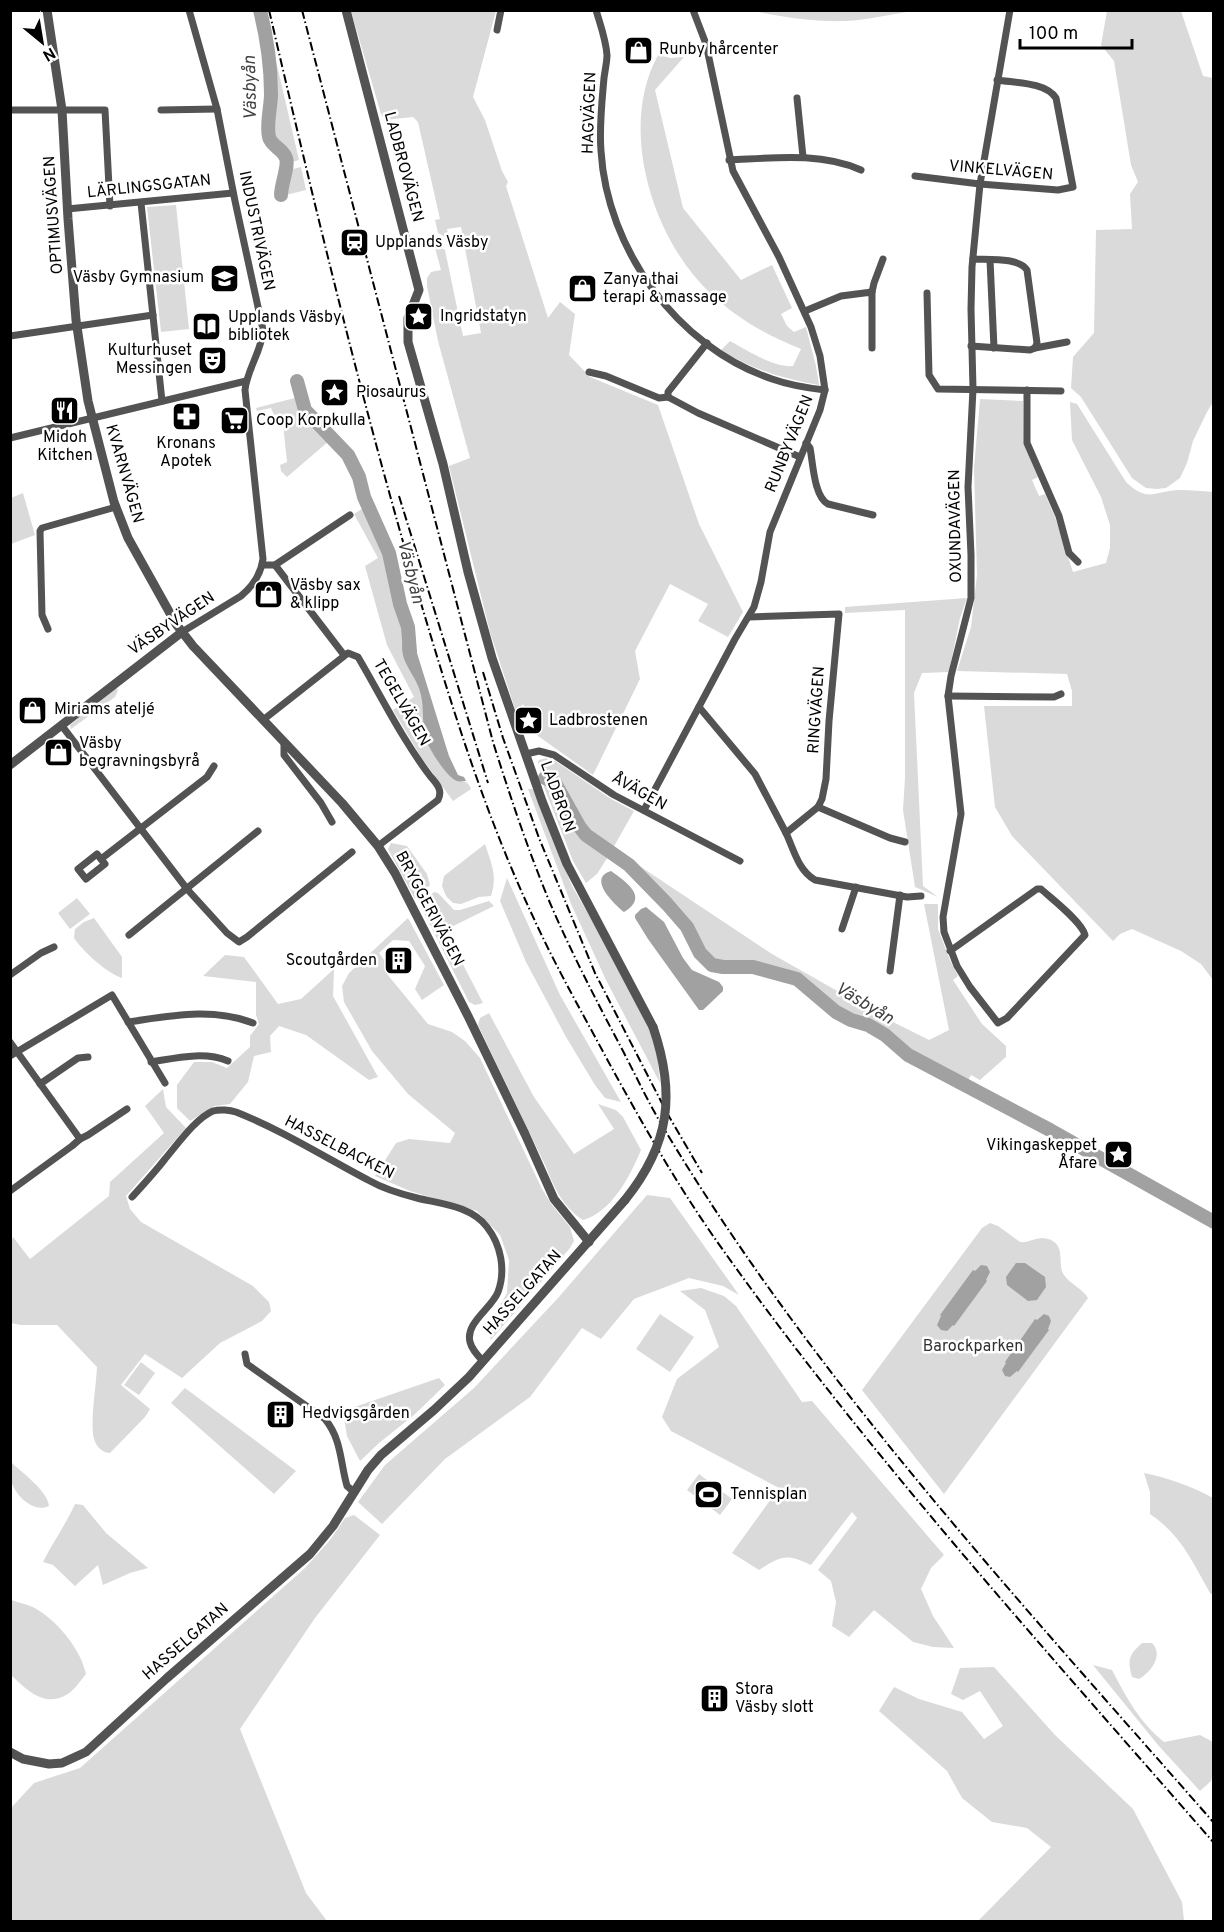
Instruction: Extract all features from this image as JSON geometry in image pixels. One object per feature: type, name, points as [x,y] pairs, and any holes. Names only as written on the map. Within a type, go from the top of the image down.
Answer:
[{"type":"street","name":"OPTIMUSVÄGEN","points":[[47,10],[62,110],[77,326],[88,401],[93,417]]},
{"type":"street","name":"INDUSTRIVÄGEN","points":[[189,10],[217,110],[263,330],[262,340],[246,381],[245,390],[263,565]]},
{"type":"street","name":"LADBROVÄGEN","points":[[346,10],[419,290],[408,318],[407,331]]},
{"type":"street","points":[[497,30],[501,10]]},
{"type":"street","name":"HAGVÄGEN","points":[[596,10],[607,55],[601,152],[605,183],[613,217],[639,270],[657,295],[680,320],[728,358],[770,378],[792,385],[825,390]]},
{"type":"street","name":"RUNBYVÄGEN","points":[[644,810],[758,598],[770,532],[824,399],[825,390],[820,356],[805,311],[729,160],[706,44],[693,10]]},
{"type":"street","name":"OXUNDAVÄGEN","points":[[950,951],[1038,889],[1041,889],[1084,930],[1085,935],[1007,1018],[998,1023],[957,966],[950,951],[944,932],[945,902],[961,814],[948,696],[971,598],[968,487],[973,389],[971,346],[973,259],[980,184],[1010,10]]},
{"type":"street","name":"VINKELVÄGEN","points":[[915,176],[1058,190],[1073,187],[1056,98],[1052,92],[1043,87],[997,80]]},
{"type":"street","points":[[797,99],[802,157]]},
{"type":"street","points":[[10,110],[105,110],[110,206]]},
{"type":"street","points":[[161,110],[217,110]]},
{"type":"street","points":[[729,160],[802,157],[850,165],[861,170]]},
{"type":"street","name":"LÄRLINGSGATAN","points":[[68,210],[233,193]]},
{"type":"street","points":[[141,203],[162,401]]},
{"type":"street","points":[[872,348],[873,283],[884,259]]},
{"type":"street","points":[[973,259],[1017,262],[1024,265],[1027,270],[1037,343],[1035,348]]},
{"type":"street","points":[[990,260],[994,348]]},
{"type":"street","points":[[805,311],[841,296],[872,292]]},
{"type":"street","points":[[927,293],[929,375],[938,389],[1061,391]]},
{"type":"street","points":[[10,336],[153,315]]},
{"type":"street","name":"LADBRON","points":[[407,331],[489,647],[542,801],[567,864],[653,1027],[665,1068],[665,1112],[654,1153],[641,1178],[625,1200],[589,1242]]},
{"type":"street","points":[[971,346],[1030,350],[1067,342]]},
{"type":"street","points":[[668,397],[668,392],[707,343]]},
{"type":"street","points":[[589,372],[606,376],[659,398],[668,397],[698,413],[800,457]]},
{"type":"street","points":[[10,438],[246,381]]},
{"type":"street","points":[[1027,390],[1027,443],[1059,516],[1069,553],[1078,562]]},
{"type":"street","name":"KVARNVÄGEN","points":[[93,417],[116,507],[135,552],[182,632]]},
{"type":"street","points":[[806,442],[810,448],[818,492],[823,502],[873,515]]},
{"type":"street","points":[[48,629],[42,615],[40,531],[42,528],[116,507]]},
{"type":"street","points":[[263,565],[275,565],[350,515]]},
{"type":"street","name":"VÄSBYVÄGEN","points":[[10,765],[182,632],[242,596],[260,574],[263,565]]},
{"type":"street","points":[[263,720],[344,656],[275,565]]},
{"type":"street","name":"RINGVÄGEN","points":[[749,617],[839,614],[826,779],[818,807]]},
{"type":"street","name":"BRYGGERIVÄGEN","points":[[182,632],[342,803],[378,846],[395,873],[482,1045],[554,1199],[589,1242]]},
{"type":"street","name":"TEGELVÄGEN","points":[[344,656],[348,652],[358,657],[418,759],[439,787],[441,794],[438,800],[378,846]]},
{"type":"street","points":[[948,696],[1054,697],[1061,694]]},
{"type":"street","points":[[699,707],[754,774],[806,874],[815,880],[900,895],[921,896]]},
{"type":"street","points":[[62,726],[187,890],[227,933],[239,942],[352,852]]},
{"type":"street","points":[[284,743],[284,755],[321,803],[332,822]]},
{"type":"street","name":"ÅVÄGEN","points":[[526,754],[539,751],[554,755],[614,795],[740,861]]},
{"type":"street","points":[[101,859],[207,777],[214,766]]},
{"type":"street","points":[[786,833],[818,807],[890,838],[905,842]]},
{"type":"street","points":[[129,935],[258,831]]},
{"type":"street","points":[[842,929],[856,887]]},
{"type":"street","points":[[890,972],[900,895]]},
{"type":"street","points":[[10,975],[41,953],[54,947]]},
{"type":"street","points":[[14,1053],[112,995],[165,1083]]},
{"type":"street","points":[[128,1022],[197,1012],[238,1017],[253,1023]]},
{"type":"street","points":[[10,1042],[14,1053],[80,1139]]},
{"type":"street","points":[[40,1084],[78,1058],[88,1057]]},
{"type":"street","points":[[151,1062],[190,1057],[216,1057],[228,1061]]},
{"type":"street","points":[[10,1191],[80,1139],[127,1109]]},
{"type":"street","name":"HASSELBACKEN","points":[[132,1197],[192,1127],[213,1111],[224,1110],[234,1111],[278,1132],[377,1185],[413,1198],[463,1210],[479,1218],[488,1229],[497,1243],[501,1258],[497,1293],[472,1327],[470,1334],[475,1353],[483,1361]]},
{"type":"street","name":"HASSELGATAN","points":[[10,1752],[23,1759],[49,1764],[62,1763],[86,1752],[310,1554],[333,1526],[368,1470],[381,1455],[434,1410],[483,1361],[589,1242]]},
{"type":"street","points":[[245,1354],[247,1364],[325,1419],[331,1426],[340,1444],[347,1486],[354,1492]]},
{"type":"green space","points":[[351,11],[496,11],[473,97],[485,120],[508,182],[506,186],[548,318],[560,302],[575,314],[569,355],[590,377],[658,405],[699,524],[743,612],[728,637],[698,621],[708,604],[670,584],[635,651],[640,679],[593,775],[538,736],[523,704],[516,712],[490,632],[449,466],[470,458],[438,341],[427,286],[427,278],[431,272],[441,270],[434,244],[445,250],[463,336],[481,333],[461,227],[447,229],[449,239],[438,233],[435,220],[440,219],[418,122],[413,117],[385,120],[381,114]]},
{"type":"green space","points":[[753,11],[914,11],[833,21],[798,19]]},
{"type":"green space","points":[[1107,11],[1181,11],[1203,76],[1213,78],[1213,402],[1193,441],[1180,478],[1166,488],[1146,488],[1132,478],[1081,397],[1071,388],[1073,357],[1094,333],[1096,230],[1132,229],[1130,194],[1138,182],[1131,165],[1114,61],[1101,45]]},
{"type":"green space","points":[[273,48],[299,160],[292,162],[289,149],[273,134],[277,95]]},
{"type":"green space","points":[[658,55],[671,58],[684,57],[655,90],[683,208],[741,280],[772,265],[792,308],[781,314],[787,326],[794,332],[806,327],[819,385],[768,372],[744,363],[721,350],[730,341],[769,361],[793,366],[801,349],[752,325],[719,301],[689,269],[671,242],[657,212],[647,180],[642,148],[641,115],[646,84]]},
{"type":"green space","points":[[301,167],[306,190],[286,195],[289,170]]},
{"type":"green space","points":[[176,205],[189,329],[161,332],[147,207]]},
{"type":"green space","points":[[295,398],[304,416],[329,441],[287,477],[281,471],[280,465],[287,462],[282,414],[274,415],[271,408],[257,411],[256,408]]},
{"type":"green space","points":[[980,399],[1023,401],[1024,444],[1038,477],[1032,480],[1039,496],[1045,494],[1073,572],[1106,563],[1110,548],[1110,525],[1101,497],[1072,440],[1070,402],[1077,404],[1126,482],[1134,489],[1147,494],[1180,490],[1213,492],[1213,980],[1201,964],[1181,951],[1132,929],[1120,934],[1113,941],[1012,836],[995,807],[984,706],[1072,706],[1072,691],[1067,674],[957,671],[971,627],[977,575],[974,468]]},
{"type":"green space","points":[[23,493],[35,535],[11,544],[11,498]]},
{"type":"green space","points":[[365,507],[387,554],[396,605],[405,628],[403,638],[422,696],[425,738],[456,781],[469,784],[471,789],[453,801],[421,757],[393,710],[414,697],[387,645],[365,566],[378,558],[354,514]]},
{"type":"green space","points":[[967,598],[960,618],[949,672],[922,673],[914,693],[923,886],[938,897],[915,887],[903,810],[905,610],[845,613],[845,607]]},
{"type":"green space","points":[[116,687],[118,690],[115,697],[71,729],[70,725]]},
{"type":"green space","points":[[546,758],[549,760],[551,758],[611,799],[634,811],[613,848],[585,828],[561,786],[549,776],[541,773],[538,762]]},
{"type":"green space","points":[[549,782],[576,827],[590,842],[609,855],[597,874],[586,883],[573,861],[544,787],[544,783]]},
{"type":"green space","points":[[528,789],[533,789],[572,886],[609,950],[649,1028],[657,1053],[660,1083],[606,980],[571,904]]},
{"type":"green space","points":[[391,843],[407,846],[427,874],[430,885],[415,899],[388,849]]},
{"type":"green space","points":[[485,844],[494,876],[491,896],[479,897],[461,904],[453,903],[446,896],[442,886],[444,876]]},
{"type":"green space","points":[[617,851],[772,954],[885,1018],[929,1040],[949,1030],[924,904],[938,904],[938,929],[958,976],[953,980],[982,1024],[1006,1046],[1006,1057],[980,1080],[971,1075],[967,1082],[909,1051],[872,1023],[839,1010],[798,975],[772,966],[746,963],[722,965],[711,960],[702,950],[690,924]]},
{"type":"green space","points":[[507,878],[560,995],[621,1102],[605,1098],[595,1085],[566,1037],[526,962],[500,901]]},
{"type":"green space","points":[[434,892],[438,893],[454,910],[489,901],[494,906],[445,930],[483,1003],[475,1005],[469,1002],[420,905]]},
{"type":"green space","points":[[77,898],[90,914],[70,929],[58,913]]},
{"type":"green space","points":[[94,918],[122,957],[122,978],[95,961],[74,938],[75,929]]},
{"type":"green space","points":[[408,918],[444,985],[422,1000],[415,989],[425,966],[409,941],[393,940],[379,953],[391,970],[387,974],[428,1024],[452,1032],[465,1041],[480,1058],[542,1189],[570,1227],[574,1241],[491,1340],[487,1328],[507,1293],[509,1260],[500,1235],[477,1211],[410,1191],[375,1176],[396,1143],[409,1139],[450,1143],[455,1133],[408,1094],[372,1051],[344,1002],[342,986],[349,973]]},
{"type":"green space","points":[[225,955],[244,957],[278,1004],[301,999],[334,969],[333,996],[378,1077],[369,1080],[306,1035],[279,1026],[270,1036],[271,1052],[254,1056],[248,1082],[230,1104],[215,1106],[190,1121],[177,1108],[177,1085],[194,1062],[212,1062],[227,1068],[250,1047],[250,1036],[259,1024],[256,1015],[256,982],[203,976]]},
{"type":"green space","points":[[489,1013],[534,1097],[574,1154],[614,1129],[598,1104],[616,1110],[623,1117],[641,1150],[619,1192],[593,1216],[583,1220],[570,1210],[556,1190],[478,1025],[480,1018]]},
{"type":"green space","points":[[163,1089],[166,1107],[186,1128],[126,1196],[130,1209],[141,1222],[253,1286],[269,1302],[271,1311],[262,1321],[220,1343],[182,1378],[145,1354],[121,1385],[150,1409],[110,1453],[106,1453],[98,1447],[93,1434],[97,1367],[57,1325],[11,1323],[11,1241],[13,1237],[30,1259],[109,1196],[110,1182],[164,1133],[145,1106]]},
{"type":"green space","points":[[647,1195],[670,1198],[739,1295],[723,1286],[689,1278],[634,1299],[601,1339],[582,1328],[530,1397],[445,1459],[382,1524],[358,1502],[385,1465],[474,1388],[558,1298]]},
{"type":"green space","name":"Barockparken","points":[[990,1223],[1020,1242],[1043,1238],[1051,1240],[1059,1248],[1064,1275],[1088,1298],[944,1494],[862,1390],[982,1228]]},
{"type":"green space","points":[[701,1288],[724,1296],[736,1306],[802,1402],[812,1401],[944,1555],[931,1568],[921,1589],[933,1616],[954,1648],[933,1647],[913,1642],[874,1610],[849,1637],[832,1626],[836,1602],[831,1581],[818,1570],[857,1518],[852,1512],[811,1565],[784,1558],[759,1570],[732,1553],[779,1488],[671,1431],[662,1417],[677,1379],[719,1347],[705,1310],[680,1291]]},
{"type":"green space","points":[[660,1314],[694,1337],[670,1372],[636,1349]]},
{"type":"green space","points":[[141,1362],[155,1373],[139,1395],[124,1385]]},
{"type":"green space","points":[[439,1378],[445,1385],[360,1461],[347,1436],[343,1411]]},
{"type":"green space","points":[[185,1388],[296,1471],[274,1494],[171,1403]]},
{"type":"green space","points":[[11,1462],[39,1488],[49,1506],[43,1508],[30,1505],[19,1495],[10,1477]]},
{"type":"green space","points":[[1144,1473],[1180,1483],[1213,1498],[1213,1595],[1178,1540],[1150,1514],[1150,1492]]},
{"type":"green space","name":"Tennisplan","points":[[699,1474],[732,1499],[720,1515],[687,1490]]},
{"type":"green space","points":[[75,1504],[83,1505],[106,1533],[148,1568],[103,1585],[98,1565],[75,1586],[53,1565],[43,1562]]},
{"type":"green space","points":[[354,1515],[380,1535],[315,1618],[240,1729],[306,1893],[327,1921],[11,1921],[11,1808],[34,1783],[80,1768],[305,1568],[330,1540],[345,1518]]},
{"type":"green space","points":[[11,1600],[32,1607],[46,1615],[74,1647],[86,1674],[66,1695],[58,1698],[43,1698],[29,1691],[11,1675]]},
{"type":"green space","points":[[1142,1643],[1152,1643],[1157,1653],[1152,1668],[1139,1679],[1132,1677],[1130,1661],[1134,1651]]},
{"type":"green space","points":[[1093,1665],[1112,1670],[1128,1700],[1141,1718],[1164,1742],[1200,1735],[1213,1742],[1211,1781],[1200,1791],[1158,1745]]},
{"type":"green space","points":[[994,1667],[1055,1735],[1133,1809],[1182,1902],[1184,1921],[978,1921],[1051,1847],[1027,1828],[992,1822],[962,1798],[947,1771],[879,1711],[894,1687],[919,1699],[962,1712],[984,1739],[1003,1726],[980,1691],[963,1700],[951,1694],[960,1668]]},
{"type":"shaded area","name":"Väsbyån","points":[[404,636],[412,637],[449,756],[458,775],[464,777],[466,781],[457,781],[448,774],[427,741],[419,687],[403,653]]},
{"type":"shaded area","points":[[611,871],[628,884],[635,895],[635,901],[624,912],[609,897],[602,885],[604,874]]},
{"type":"shaded area","points":[[646,907],[664,922],[692,970],[719,982],[723,987],[723,991],[703,1010],[699,1010],[635,918],[641,909]]},
{"type":"shaded area","points":[[1016,1263],[1025,1263],[1045,1277],[1046,1287],[1037,1300],[1028,1301],[1007,1285],[1006,1277]]},
{"type":"shaded area","points":[[981,1265],[987,1266],[990,1272],[987,1281],[954,1326],[947,1331],[941,1330],[937,1325],[940,1315],[973,1270],[975,1271]]},
{"type":"shaded area","points":[[1044,1314],[1049,1316],[1051,1321],[1049,1330],[1018,1372],[1010,1377],[1005,1376],[1002,1370],[1005,1362],[1035,1319],[1037,1320]]},
{"type":"waterway","name":"Väsbyån","points":[[260,10],[267,42],[270,73],[269,137],[287,161],[281,195]]},
{"type":"waterway","name":"Väsbyån","points":[[297,381],[305,410],[348,455],[359,477],[364,497],[389,553],[400,604],[408,627],[410,652]]},
{"type":"waterway","name":"Väsbyån","points":[[545,778],[555,783],[586,835],[629,865],[667,904],[687,927],[700,953],[712,965],[753,967],[797,979],[836,1012],[868,1025],[885,1035],[908,1055],[1050,1130],[1214,1222]]},
{"type":"railway","points":[[269,10],[319,222],[412,573],[482,793],[516,879],[561,974],[677,1181],[723,1250],[780,1328],[839,1404],[961,1552],[1214,1843]]},
{"type":"railway","points":[[302,10],[493,742],[542,883],[585,978],[663,1127],[722,1221],[786,1312],[922,1487],[1214,1823]]},
{"type":"railway","points":[[399,496],[488,783]]},
{"type":"railway","points":[[483,672],[503,738],[539,838],[595,973],[667,1113],[702,1173]]},
{"type":"place","name":"Runby hårcenter","points":[[638,50]]},
{"type":"place","name":"Upplands Väsby","points":[[354,243]]},
{"type":"place","name":"Väsby Gymnasium","points":[[225,278]]},
{"type":"place","name":"Zanya thai terapi & massage","points":[[582,289]]},
{"type":"place","name":"Ingridstatyn","points":[[419,317]]},
{"type":"place","name":"Upplands Väsby bibliotek","points":[[207,327]]},
{"type":"place","name":"Kulturhuset Messingen","points":[[213,360]]},
{"type":"place","name":"Piosaurus","points":[[335,393]]},
{"type":"place","name":"Midoh Kitchen","points":[[65,410]]},
{"type":"place","name":"Kronans Apotek","points":[[186,416]]},
{"type":"place","name":"Coop Korpkulla","points":[[235,421]]},
{"type":"place","name":"Väsby sax & klipp","points":[[269,595]]},
{"type":"place","name":"Miriams ateljé","points":[[33,710]]},
{"type":"place","name":"Ladbrostenen","points":[[528,721]]},
{"type":"place","name":"Väsby begravningsbyrå","points":[[58,753]]},
{"type":"place","name":"Scoutgården","points":[[398,961]]},
{"type":"place","name":"Vikingaskeppet Åfare","points":[[1118,1155]]},
{"type":"place","name":"Hedvigsgården","points":[[281,1414]]},
{"type":"place","name":"Tennisplan","points":[[709,1495]]},
{"type":"place","name":"Stora Väsby slott","points":[[714,1699]]}]
